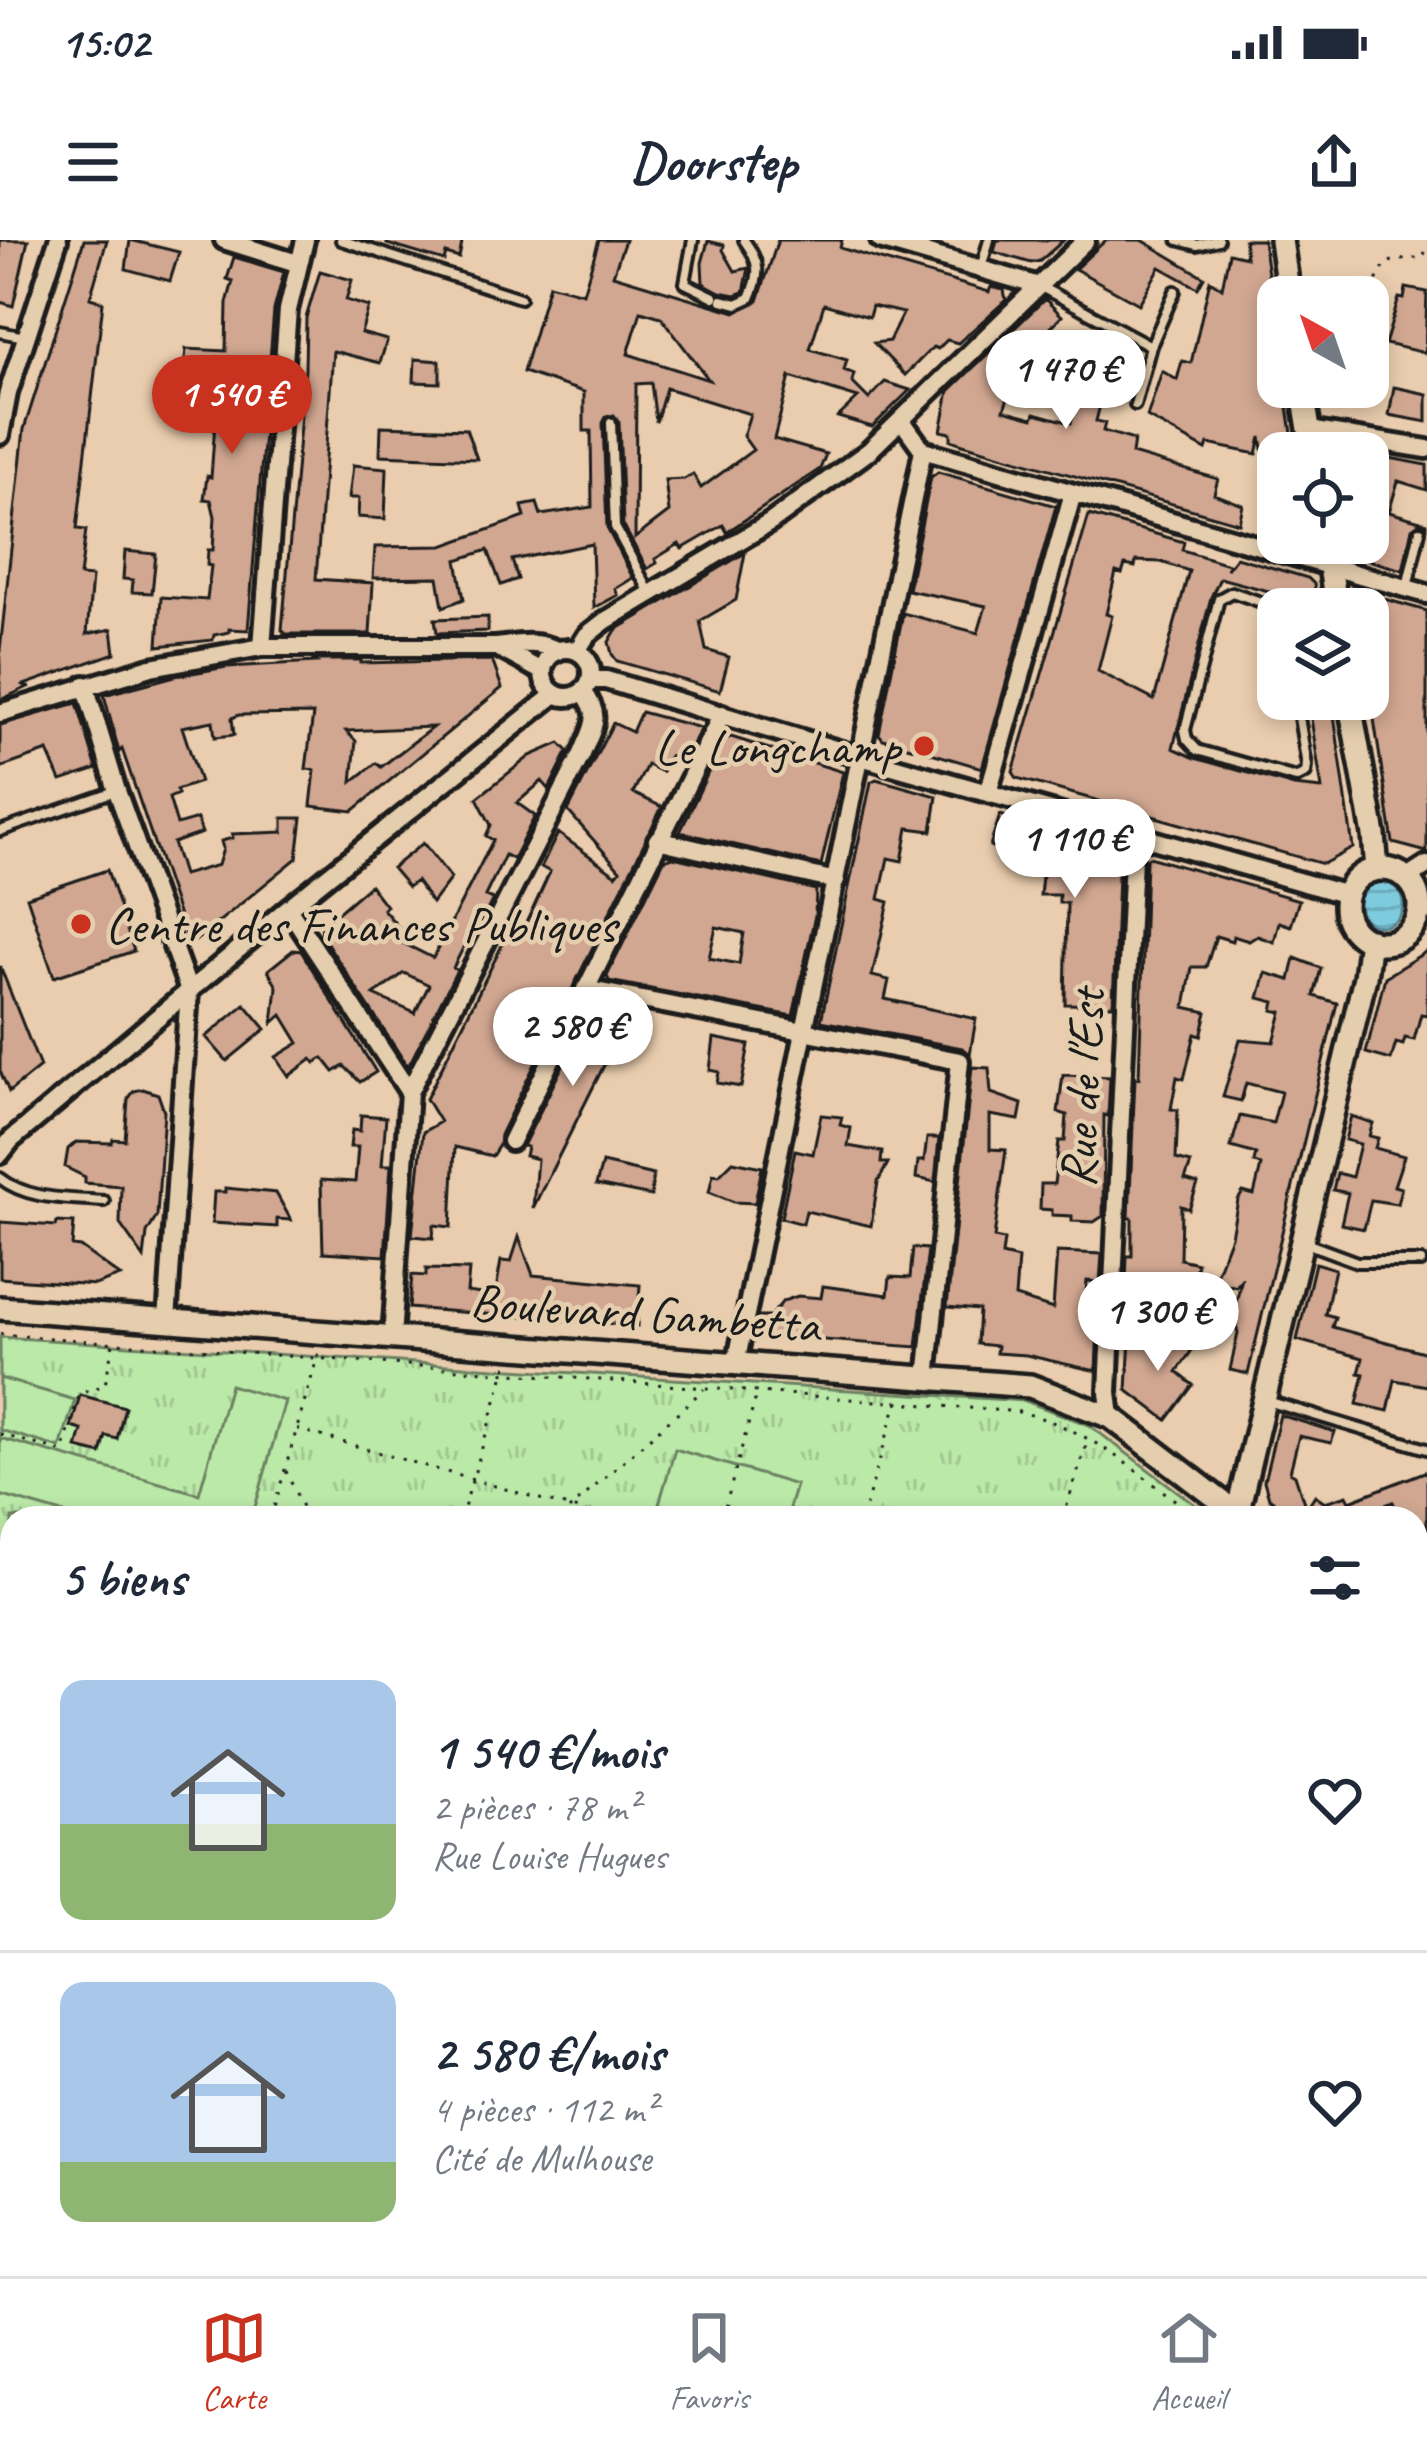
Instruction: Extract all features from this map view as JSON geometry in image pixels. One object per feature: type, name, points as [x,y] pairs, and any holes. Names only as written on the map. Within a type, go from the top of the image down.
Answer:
[{"type":"main road","points":[[1282,240],[1286,276]]},
{"type":"main road","points":[[1330,566],[1334,588]]},
{"type":"main road","points":[[1353,720],[1376,869]]},
{"type":"main road","points":[[1376,869],[1407,878],[1423,909],[1411,929],[1381,943],[1352,927],[1347,895],[1358,878],[1376,869]]},
{"type":"main road","points":[[1240,1506],[1370,940]]},
{"type":"main road","name":"Boulevard Gambetta","points":[[0,1309],[1030,1386],[1111,1417],[1225,1506]]},
{"type":"street","points":[[0,435],[8,393],[58,240]]},
{"type":"street","points":[[224,240],[298,263]]},
{"type":"street","points":[[262,647],[288,310],[305,240]]},
{"type":"street","points":[[880,240],[1039,286]]},
{"type":"street","points":[[1086,240],[869,451],[771,522],[567,651],[547,659],[545,685],[569,698],[606,680],[1347,895]]},
{"type":"street","points":[[902,421],[922,450],[1427,594]]},
{"type":"street","points":[[1389,446],[1427,449]]},
{"type":"street","points":[[736,1364],[922,450]]},
{"type":"street","points":[[988,793],[1073,493]]},
{"type":"street","points":[[0,713],[151,667],[262,647],[544,644],[567,651],[590,666],[587,686],[596,708],[582,754],[409,1092],[392,1338]]},
{"type":"street","points":[[496,647],[543,672]]},
{"type":"street","points":[[85,685],[189,991],[167,1321]]},
{"type":"street","points":[[4,1141],[555,694]]},
{"type":"street","points":[[511,1141],[722,714]]},
{"type":"street","name":"Rue de l'Est","points":[[1111,1417],[1108,1393],[1134,835]]},
{"type":"street","points":[[657,840],[836,881]]},
{"type":"street","points":[[1407,878],[1427,865]]},
{"type":"street","points":[[288,908],[409,1092]]},
{"type":"street","points":[[585,989],[960,1061],[917,1378]]},
{"type":"lane","points":[[341,240],[520,298]]},
{"type":"lane","points":[[693,240],[685,283],[737,304],[750,298],[760,277],[758,263],[744,240]]},
{"type":"lane","points":[[981,269],[988,240]]},
{"type":"lane","points":[[1178,240],[1197,245],[1218,240]]},
{"type":"lane","points":[[1039,286],[1151,346]]},
{"type":"lane","points":[[1136,405],[1151,346],[1175,291]]},
{"type":"lane","points":[[0,332],[26,337]]},
{"type":"lane","points":[[611,423],[615,527],[651,594]]},
{"type":"lane","points":[[1406,589],[1420,531]]},
{"type":"lane","points":[[1257,601],[1232,592],[1219,599],[1185,730],[1187,739],[1197,750],[1296,778],[1307,766],[1301,720]]},
{"type":"lane","points":[[0,831],[117,790]]},
{"type":"lane","points":[[0,1178],[13,1189],[37,1196],[104,1201]]},
{"type":"lane","points":[[1301,1241],[1357,1262],[1421,1262]]},
{"type":"lane","points":[[1263,1400],[1427,1449]]},
{"type":"path","points":[[1379,276],[1388,262],[1423,257],[1427,248]]},
{"type":"path","points":[[0,1434],[63,1452],[79,1394],[105,1385],[119,1318]]},
{"type":"path","points":[[274,1506],[325,1333]]},
{"type":"path","points":[[0,1334],[1020,1412],[1089,1436],[1183,1506]]},
{"type":"path","points":[[465,1506],[512,1347]]},
{"type":"path","points":[[725,1506],[762,1366]]},
{"type":"path","points":[[866,1506],[897,1402],[917,1378]]},
{"type":"path","points":[[574,1506],[706,1388]]},
{"type":"path","points":[[297,1429],[566,1506]]},
{"type":"path","points":[[1067,1506],[1089,1436]]},
{"type":"path","points":[[285,1469],[302,1506]]},
{"type":"green space","points":[[0,1337],[1025,1401],[1089,1425],[1197,1506],[0,1506]]},
{"type":"green space","points":[[0,1378],[75,1400],[60,1448],[0,1430]]},
{"type":"green space","points":[[230,1385],[285,1401],[255,1506],[38,1506],[0,1495],[0,1438],[199,1494]]},
{"type":"green space","points":[[675,1449],[796,1485],[790,1506],[658,1506]]},
{"type":"water","points":[[1381,882],[1397,888],[1403,904],[1397,920],[1381,926],[1365,920],[1359,904],[1365,888]]},
{"type":"building","points":[[0,240],[28,240],[13,306],[0,302]]},
{"type":"building","points":[[84,240],[107,240],[90,298],[103,302],[77,529],[86,530],[80,576],[92,577],[87,634],[112,629],[115,653],[24,685],[28,687],[0,700],[0,650],[24,429]]},
{"type":"building","points":[[130,240],[179,252],[170,281],[126,269]]},
{"type":"building","points":[[388,240],[462,243],[459,258],[446,254],[444,261],[387,244]]},
{"type":"building","points":[[599,240],[625,240],[613,275],[735,312],[758,301],[778,240],[842,240],[840,248],[989,292],[991,287],[1004,290],[1006,300],[958,343],[947,340],[938,349],[933,347],[905,375],[874,343],[889,341],[903,313],[872,306],[869,317],[824,304],[810,349],[847,360],[844,370],[854,374],[852,382],[869,399],[885,382],[910,390],[872,427],[838,417],[858,398],[790,377],[774,439],[826,454],[820,469],[727,532],[723,525],[682,549],[679,544],[647,569],[623,525],[619,422],[614,415],[606,417],[607,528],[633,578],[615,589],[618,595],[594,608],[592,544],[512,560],[518,579],[501,585],[488,550],[457,560],[464,599],[443,607],[438,577],[373,578],[375,547],[443,546],[525,517],[522,506],[537,503],[541,515],[592,507],[591,431],[584,431],[584,392],[523,372],[549,284],[583,293]],"holes":[[[641,311],[661,317],[709,380],[628,354]],[[651,383],[656,422],[666,388],[750,414],[743,436],[753,450],[701,488],[693,474],[665,480],[669,512],[635,538],[636,384]]]},
{"type":"building","points":[[997,240],[1064,240],[1031,263],[994,252]]},
{"type":"building","points":[[1106,240],[1142,240],[1204,277],[1198,288],[1160,267],[1139,304],[1075,269]]},
{"type":"building","points":[[1244,240],[1263,240],[1268,276],[1257,276],[1257,408],[1288,408],[1292,432],[1257,432],[1257,454],[1208,444],[1206,450],[1147,417],[1162,371],[1177,380],[1182,361],[1191,363],[1210,280],[1222,288],[1229,253],[1246,257]]},
{"type":"building","points":[[708,241],[724,245],[735,271],[749,268],[744,292],[720,292],[703,283]]},
{"type":"building","points":[[234,257],[284,272],[274,310],[248,630],[229,629],[213,640],[158,646],[161,597],[207,600],[208,550],[213,550],[215,517],[211,500],[204,499],[207,476],[211,477],[218,383],[183,380],[186,349],[226,351],[227,303],[233,281],[227,279]]},
{"type":"building","points":[[320,271],[352,280],[346,300],[369,307],[361,333],[387,340],[380,363],[333,351],[316,579],[373,583],[370,634],[286,634],[282,630],[306,318]]},
{"type":"building","points":[[1406,288],[1427,292],[1425,353],[1389,345],[1399,298],[1404,299]]},
{"type":"building","points":[[1045,299],[1062,316],[1028,350],[1033,353],[1020,365],[1015,361],[994,380],[1009,395],[1004,410],[1071,423],[1082,381],[1103,393],[1096,421],[1105,423],[1103,431],[1134,440],[1132,454],[1218,479],[1214,494],[1243,505],[1239,523],[963,444],[941,431],[949,391]]},
{"type":"building","points":[[415,359],[440,361],[440,383],[414,382]]},
{"type":"building","points":[[1394,387],[1427,394],[1427,422],[1389,415]]},
{"type":"building","points":[[381,426],[466,429],[477,459],[380,455]]},
{"type":"building","points":[[1389,458],[1427,465],[1427,490],[1398,481],[1389,512]]},
{"type":"building","points":[[353,465],[387,468],[385,519],[358,517],[359,498],[349,498]]},
{"type":"building","points":[[938,472],[1056,506],[982,768],[879,734],[903,613],[978,633],[986,606],[908,590],[931,477]]},
{"type":"building","points":[[1389,512],[1427,523],[1427,527],[1419,523],[1412,528],[1403,570],[1382,564],[1389,564]]},
{"type":"building","points":[[1089,515],[1184,542],[1182,550],[1228,564],[1227,569],[1236,557],[1308,578],[1314,584],[1315,588],[1257,588],[1220,578],[1211,597],[1173,748],[1294,786],[1322,789],[1311,720],[1335,720],[1353,848],[1323,864],[1017,778],[1013,772]],"holes":[[[1136,561],[1161,562],[1189,571],[1154,700],[1098,671],[1112,616],[1106,614],[1116,572],[1122,574],[1125,565],[1135,567]]]},
{"type":"building","points":[[125,551],[156,554],[152,593],[132,592],[133,580],[123,579]]},
{"type":"building","points":[[745,553],[736,600],[700,621],[706,650],[729,657],[720,691],[617,661],[609,642],[616,630]]},
{"type":"building","points":[[1389,600],[1427,611],[1427,852],[1393,843],[1374,720],[1389,720]]},
{"type":"building","points":[[488,617],[488,631],[437,633],[435,619]]},
{"type":"building","points":[[313,660],[492,660],[502,688],[353,811],[311,806],[315,770],[306,769],[313,714],[239,715],[232,718],[234,735],[215,737],[213,721],[182,727],[200,782],[176,790],[178,794],[169,798],[177,825],[197,819],[202,833],[173,843],[183,875],[218,865],[221,841],[233,838],[232,834],[283,832],[283,818],[302,818],[297,858],[189,946],[122,749],[119,752],[104,695],[227,667],[316,662]],"holes":[[[433,727],[381,767],[376,763],[352,782],[356,741],[346,731]]]},
{"type":"building","points":[[77,703],[97,769],[61,781],[48,751],[0,768],[0,725]]},
{"type":"building","points":[[641,712],[701,728],[683,764],[669,756],[662,772],[647,765],[633,793],[662,807],[499,1145],[492,1156],[455,1147],[451,1227],[434,1225],[433,1238],[412,1236],[423,1132],[440,1122],[426,1099],[511,927],[521,932],[532,911],[550,872],[541,867],[558,833],[616,875],[620,870],[568,811],[613,723],[632,732]]},
{"type":"building","points":[[731,737],[843,772],[821,865],[680,832],[724,739]]},
{"type":"building","points":[[560,743],[568,751],[549,789],[542,781],[517,803],[535,816],[513,859],[505,855],[485,896],[493,899],[478,928],[474,926],[408,1067],[321,934],[322,926],[370,885],[405,935],[399,941],[433,958],[493,840],[486,836],[491,825],[477,798],[530,756]],"holes":[[[404,973],[429,985],[415,1013],[374,995]]]},
{"type":"building","points":[[876,779],[937,796],[932,831],[908,828],[902,861],[888,858],[879,899],[889,902],[872,976],[889,980],[885,999],[976,1019],[970,1054],[962,1048],[821,1021],[871,782]]},
{"type":"building","points":[[1000,815],[1119,848],[1113,1005],[1065,1004],[1067,903],[1059,903],[1059,895],[1040,895],[1040,860],[990,846]]},
{"type":"building","points":[[423,843],[451,878],[432,903],[416,881],[408,887],[392,868]]},
{"type":"building","points":[[673,857],[816,890],[793,1016],[609,981],[607,976],[664,860]],"holes":[[[716,927],[744,933],[739,964],[709,958]]]},
{"type":"building","points":[[1149,857],[1299,900],[1291,926],[1279,922],[1274,942],[1257,936],[1249,941],[1233,936],[1232,941],[1216,936],[1206,967],[1192,967],[1185,1007],[1207,1012],[1201,1036],[1195,1034],[1184,1079],[1177,1077],[1171,1109],[1178,1110],[1176,1159],[1191,1163],[1185,1180],[1198,1184],[1189,1209],[1181,1206],[1180,1259],[1197,1263],[1189,1303],[1173,1299],[1173,1314],[1158,1315],[1151,1300],[1131,1294],[1131,1283],[1126,1283],[1127,1256],[1132,1256],[1129,1218]]},
{"type":"building","name":"Centre des Finances Publiques","points":[[107,870],[134,951],[54,977],[27,897]]},
{"type":"building","points":[[293,950],[301,951],[376,1072],[360,1082],[344,1066],[334,1072],[323,1058],[315,1063],[312,1059],[289,1076],[276,1057],[299,1043],[282,1015],[273,1023],[277,987],[268,970]]},
{"type":"building","points":[[1427,951],[1427,1015],[1421,1014],[1414,1040],[1396,1043],[1391,1060],[1366,1053],[1385,977]]},
{"type":"building","points":[[1295,958],[1321,968],[1314,996],[1337,1003],[1248,1374],[1230,1370],[1238,1333],[1233,1315],[1242,1278],[1236,1287],[1214,1280],[1231,1236],[1238,1200],[1243,1192],[1254,1195],[1261,1166],[1254,1162],[1256,1154],[1231,1147],[1240,1116],[1273,1123],[1281,1092],[1246,1083],[1241,1101],[1223,1097],[1240,1039],[1274,1042],[1282,1012],[1273,1010],[1275,1002],[1259,998],[1266,973],[1290,980]]},
{"type":"building","points":[[0,966],[40,1067],[9,1092],[0,1071]]},
{"type":"building","points":[[245,1004],[266,1029],[227,1061],[206,1037]]},
{"type":"building","points":[[593,1004],[631,1011],[533,1208],[537,1159],[525,1156],[527,1147],[523,1146]]},
{"type":"building","points":[[714,1038],[749,1045],[741,1087],[717,1083],[719,1072],[710,1070]]},
{"type":"building","points":[[972,1067],[989,1068],[991,1093],[1022,1104],[1019,1120],[990,1115],[990,1149],[1006,1150],[994,1238],[1004,1240],[1002,1255],[1018,1259],[1015,1297],[1053,1309],[1057,1252],[1102,1254],[1100,1282],[1087,1281],[1085,1305],[1098,1325],[1096,1371],[996,1353],[997,1346],[977,1344],[979,1310],[947,1307]]},
{"type":"building","points":[[1063,1075],[1110,1077],[1108,1116],[1104,1115],[1103,1216],[1094,1222],[1072,1221],[1072,1216],[1040,1209],[1041,1184],[1054,1184],[1059,1141],[1065,1141],[1067,1115],[1058,1112]]},
{"type":"building","points":[[143,1089],[158,1094],[164,1111],[157,1216],[147,1233],[144,1258],[120,1224],[121,1186],[85,1183],[85,1177],[65,1167],[68,1149],[76,1142],[125,1140],[128,1099]]},
{"type":"building","points":[[361,1115],[386,1117],[382,1165],[391,1165],[385,1256],[323,1252],[321,1180],[355,1182],[358,1147],[350,1147],[352,1130],[360,1131]]},
{"type":"building","points":[[821,1115],[842,1117],[840,1125],[851,1128],[848,1146],[882,1152],[881,1163],[888,1163],[878,1182],[871,1226],[806,1211],[803,1224],[781,1218],[795,1150],[813,1154]]},
{"type":"building","points":[[1351,1116],[1373,1123],[1369,1136],[1378,1138],[1375,1148],[1404,1156],[1394,1186],[1401,1188],[1397,1204],[1371,1200],[1364,1229],[1341,1224],[1348,1193],[1333,1190],[1337,1173],[1352,1177],[1360,1144],[1345,1140]]},
{"type":"building","points":[[927,1138],[939,1138],[935,1182],[916,1178]]},
{"type":"building","points":[[733,1161],[762,1167],[755,1203],[734,1202],[709,1192],[713,1174],[719,1175]]},
{"type":"building","points":[[602,1163],[653,1175],[651,1196],[596,1185]]},
{"type":"building","points":[[225,1188],[276,1193],[291,1220],[277,1219],[277,1227],[212,1223],[214,1192],[225,1192]]},
{"type":"building","points":[[0,1222],[74,1223],[72,1246],[120,1276],[95,1285],[0,1278]]},
{"type":"building","points":[[519,1237],[533,1275],[640,1285],[637,1326],[409,1308],[412,1275],[426,1276],[426,1269],[469,1270],[467,1292],[495,1296],[501,1261],[511,1262]]},
{"type":"building","points":[[913,1248],[928,1249],[917,1347],[757,1335],[760,1317],[770,1317],[783,1301],[798,1296],[821,1298],[823,1286],[888,1295],[890,1277],[910,1278]]},
{"type":"building","points":[[1315,1263],[1335,1269],[1325,1314],[1335,1317],[1332,1327],[1427,1353],[1427,1386],[1395,1380],[1388,1411],[1357,1404],[1363,1358],[1297,1340]]},
{"type":"building","points":[[1130,1338],[1167,1341],[1192,1350],[1177,1372],[1193,1385],[1167,1420],[1127,1390]]},
{"type":"building","points":[[80,1395],[125,1407],[117,1439],[106,1436],[101,1454],[77,1448],[82,1430],[71,1427]]},
{"type":"building","points":[[1280,1415],[1335,1432],[1331,1443],[1299,1436],[1290,1472],[1305,1506],[1279,1506],[1269,1498],[1264,1481]]},
{"type":"building","points":[[1427,1471],[1427,1506],[1395,1506],[1393,1502],[1308,1506],[1315,1495],[1325,1502],[1347,1495],[1350,1501]]},
{"type":"place","name":"Le Longchamp","points":[[924,746]]},
{"type":"place","name":"Centre des Finances Publiques","points":[[81,924]]}]
